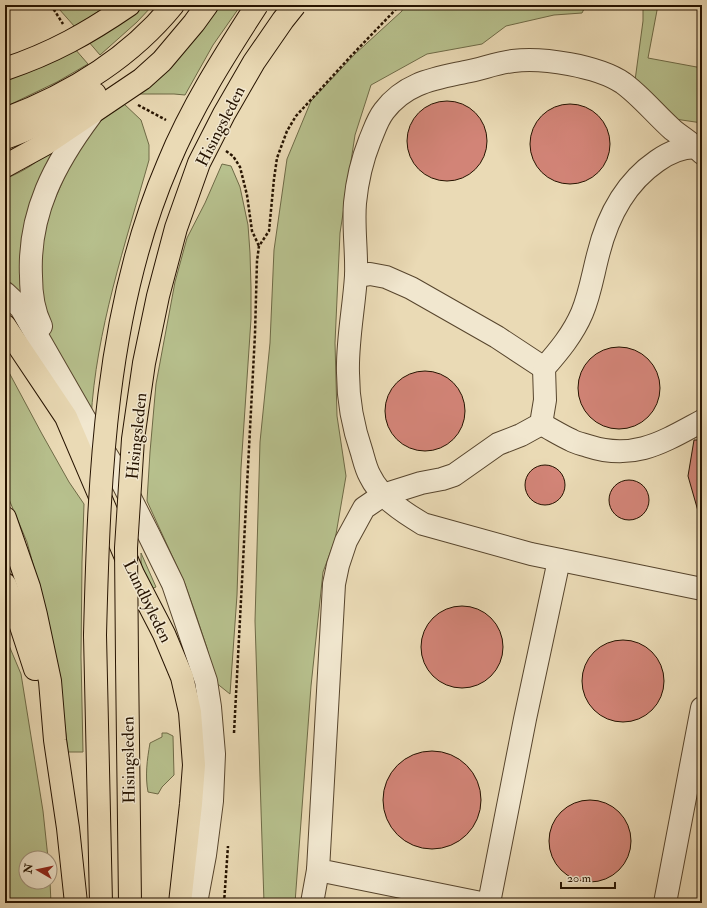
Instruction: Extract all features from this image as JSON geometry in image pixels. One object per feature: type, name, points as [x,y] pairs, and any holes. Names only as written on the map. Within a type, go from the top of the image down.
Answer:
[{"type":"highway","points":[[5,68],[23,63],[61,47],[94,29],[129,5]]},
{"type":"highway","points":[[5,119],[53,99],[86,81],[130,50],[173,5]]},
{"type":"highway","points":[[5,138],[37,126],[106,88],[153,52],[192,5]]},
{"type":"highway","points":[[5,166],[47,143],[142,79],[162,61],[207,5]]},
{"type":"highway","name":"Hisingsleden","points":[[101,903],[95,635],[97,536],[105,439],[114,357],[128,287],[147,220],[168,164],[198,101],[257,5]]},
{"type":"highway","name":"Hisingsleden","points":[[130,903],[126,548],[133,439],[144,363],[158,296],[176,228],[199,164],[224,114],[254,62],[295,5]]},
{"type":"highway","name":"Lundbyleden","points":[[5,326],[66,417],[133,574],[164,634],[182,677],[190,712],[194,765],[180,903]]},
{"type":"highway","points":[[5,518],[21,562],[36,615],[50,681],[55,740],[68,828],[76,903]]},
{"type":"highway","points":[[5,584],[32,658],[55,740]]},
{"type":"lane","points":[[700,149],[674,130],[622,83],[610,77],[576,66],[557,62],[514,61],[436,78],[419,83],[404,91],[383,112],[376,125],[365,152],[359,177],[355,205],[356,276],[348,372],[349,402],[356,437],[370,476],[383,495],[408,515],[423,524],[531,554],[702,589]]},
{"type":"lane","points":[[87,423],[36,317],[31,291],[30,266],[34,233],[43,196],[72,140],[93,112]]},
{"type":"lane","points":[[541,424],[545,400],[544,368],[561,349],[582,313],[591,290],[598,254],[606,228],[620,199],[637,177],[668,153],[681,149],[700,149]]},
{"type":"lane","points":[[356,276],[370,274],[386,277],[411,288],[497,337],[544,368]]},
{"type":"lane","points":[[5,293],[21,308],[118,474],[173,584],[206,681],[214,754],[212,793],[205,855],[196,903]]},
{"type":"lane","points":[[541,424],[572,441],[613,452],[629,452],[658,444],[702,421]]},
{"type":"lane","points":[[312,903],[318,870],[334,584],[338,565],[346,541],[364,508],[383,495],[421,483],[454,475],[498,444],[521,435],[541,424]]},
{"type":"lane","points":[[489,903],[525,719],[559,560]]},
{"type":"lane","points":[[665,903],[702,708]]},
{"type":"lane","points":[[318,870],[481,903]]},
{"type":"path","points":[[51,5],[64,24]]},
{"type":"path","points":[[234,734],[255,334],[257,261],[259,246],[269,231],[274,179],[278,158],[287,131],[301,110],[400,5]]},
{"type":"path","points":[[136,104],[170,122]]},
{"type":"path","points":[[224,150],[233,156],[240,167],[247,194],[252,231],[259,246]]},
{"type":"path","points":[[224,903],[228,844]]},
{"type":"green space","points":[[57,5],[108,5],[75,27]]},
{"type":"green space","points":[[137,5],[153,5],[137,22],[100,55],[88,41]]},
{"type":"green space","points":[[212,5],[241,5],[213,45],[185,95],[140,94]]},
{"type":"green space","points":[[403,5],[586,5],[582,13],[554,15],[506,26],[482,44],[427,54],[371,85],[355,135],[340,233],[335,343],[337,416],[346,476],[335,540],[323,572],[311,686],[295,903],[264,903],[255,621],[260,442],[270,343],[274,250],[287,159],[311,101],[355,54],[402,11]]},
{"type":"green space","points":[[643,5],[658,5],[648,58],[702,68],[702,123],[675,119],[634,88],[643,21]]},
{"type":"green space","points":[[75,49],[88,64],[57,82],[5,107],[5,79]]},
{"type":"green space","points":[[123,103],[141,120],[149,145],[149,160],[121,256],[105,320],[94,386],[91,419],[51,344],[42,305],[41,257],[44,234],[51,208],[71,162],[106,114]]},
{"type":"green space","points":[[56,143],[23,298],[5,287],[5,179],[33,164]]},
{"type":"green space","points":[[222,164],[231,166],[240,187],[248,225],[251,288],[251,319],[241,468],[237,595],[230,694],[215,682],[207,648],[185,584],[147,501],[156,384],[175,282],[187,238],[205,203]]},
{"type":"green space","points":[[5,365],[69,482],[84,504],[81,657],[83,752],[68,752],[53,653],[39,586],[27,542],[5,490]]},
{"type":"green space","points":[[141,553],[156,587],[151,589],[141,565]]},
{"type":"green space","points":[[5,636],[21,674],[43,811],[47,850],[18,850],[18,890],[50,890],[51,903],[5,903]]},
{"type":"green space","points":[[162,733],[167,733],[173,736],[174,775],[162,787],[158,794],[148,792],[147,768],[150,743],[162,737]]},
{"type":"building","points":[[447,101],[462,104],[475,113],[484,126],[487,141],[484,156],[475,169],[462,178],[447,181],[432,178],[419,169],[410,156],[407,141],[410,126],[419,113],[432,104]]},
{"type":"building","points":[[570,104],[585,107],[598,116],[607,129],[610,144],[607,159],[598,172],[585,181],[570,184],[555,181],[542,172],[533,159],[530,144],[533,129],[542,116],[555,107]]},
{"type":"building","points":[[619,347],[635,350],[648,359],[657,372],[660,388],[657,404],[648,417],[635,426],[619,429],[603,426],[590,417],[581,404],[578,388],[581,372],[590,359],[603,350]]},
{"type":"building","points":[[425,371],[440,374],[453,383],[462,396],[465,411],[462,426],[453,439],[440,448],[425,451],[410,448],[397,439],[388,426],[385,411],[388,396],[397,383],[410,374]]},
{"type":"building","points":[[694,440],[702,440],[702,510],[698,511],[688,476]]},
{"type":"building","points":[[549,465],[556,468],[562,474],[565,485],[564,493],[556,502],[549,505],[541,505],[534,502],[526,493],[525,481],[528,474],[537,466]]},
{"type":"building","points":[[633,480],[640,483],[646,489],[649,500],[648,508],[640,517],[633,520],[625,520],[618,517],[610,508],[609,496],[612,489],[621,481]]},
{"type":"building","points":[[462,606],[478,609],[491,618],[500,631],[503,647],[500,663],[491,676],[478,685],[462,688],[446,685],[433,676],[424,663],[421,647],[424,631],[433,618],[446,609]]},
{"type":"building","points":[[623,640],[639,643],[652,652],[661,665],[664,681],[661,697],[652,710],[639,719],[623,722],[607,719],[594,710],[585,697],[582,681],[585,665],[594,652],[607,643]]},
{"type":"building","points":[[422,751],[442,751],[451,754],[467,765],[478,781],[481,790],[481,810],[478,819],[467,835],[451,846],[442,849],[422,849],[405,841],[397,835],[391,827],[383,810],[383,790],[391,773],[397,765],[405,759]]},
{"type":"building","points":[[590,800],[606,803],[619,812],[628,825],[631,841],[628,857],[619,870],[606,879],[590,882],[574,879],[561,870],[552,857],[549,841],[552,825],[561,812],[574,803]]}]
